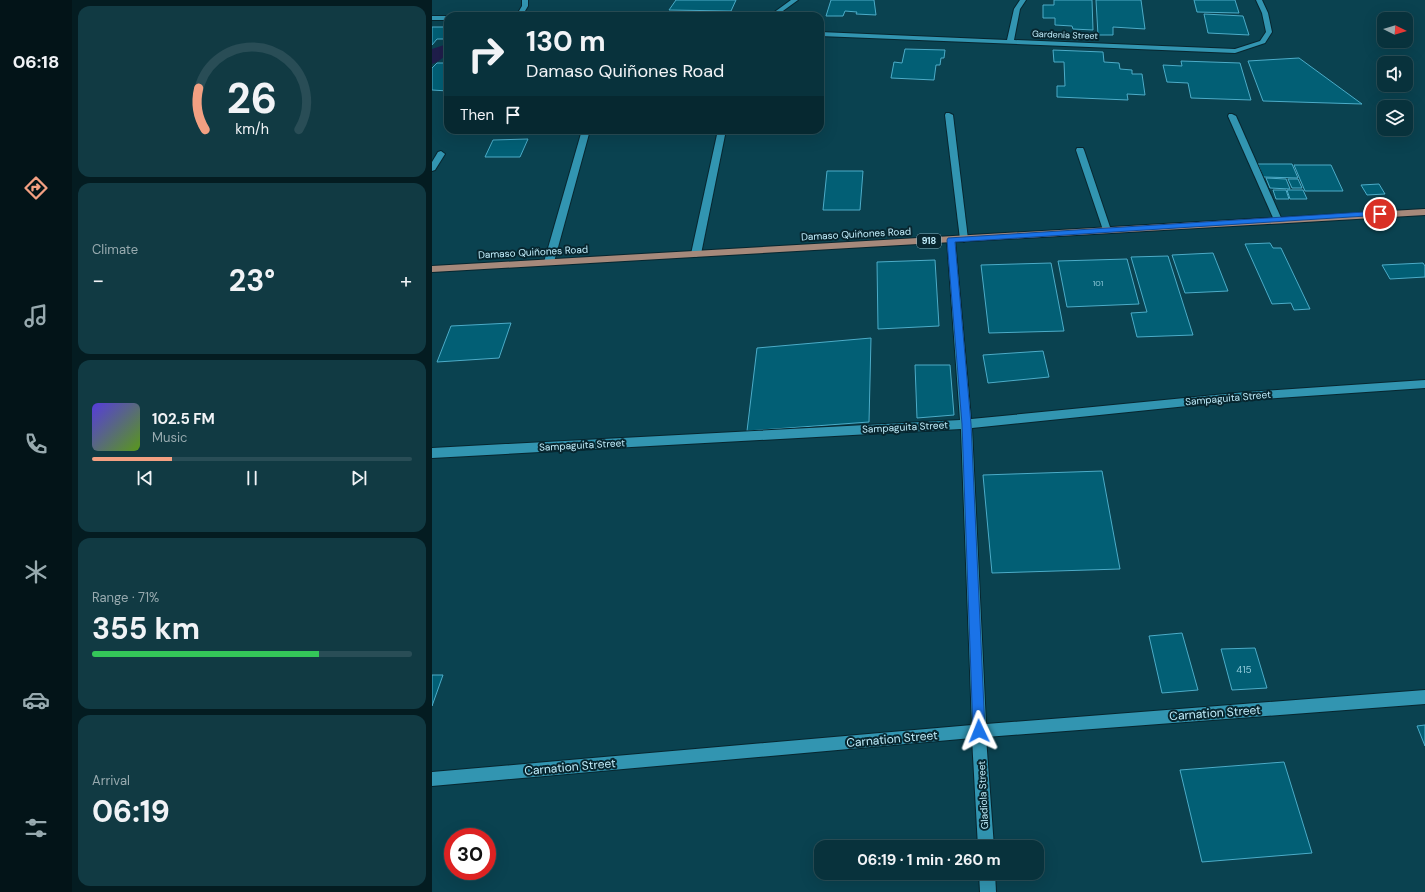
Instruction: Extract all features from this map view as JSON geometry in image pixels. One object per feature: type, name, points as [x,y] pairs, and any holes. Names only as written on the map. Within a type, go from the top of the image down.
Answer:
[{"type":"main road","name":"Damaso Quiñones Road","points":[[432,269],[964,240],[1107,230],[1425,212]]},
{"type":"street","points":[[521,12],[525,6],[525,0]]},
{"type":"street","points":[[778,12],[795,0]]},
{"type":"street","points":[[1010,42],[1017,9],[1023,0]]},
{"type":"street","name":"Gardenia Street","points":[[824,34],[1235,51],[1263,42],[1269,32],[1265,13],[1259,0]]},
{"type":"street","points":[[432,18],[444,18]]},
{"type":"street","points":[[949,115],[964,240]]},
{"type":"street","points":[[1232,116],[1278,220]]},
{"type":"street","points":[[549,262],[585,134]]},
{"type":"street","points":[[696,254],[721,134]]},
{"type":"street","points":[[1080,150],[1107,230]]},
{"type":"street","points":[[432,168],[441,154]]},
{"type":"street","name":"Gladiola Street","points":[[951,240],[966,424],[979,731],[986,840]]},
{"type":"street","name":"Sampaguita Street","points":[[432,453],[966,424],[1246,396],[1425,384]]},
{"type":"street","name":"Carnation Street","points":[[432,779],[979,731],[1425,697]]},
{"type":"street","points":[[987,880],[988,892]]},
{"type":"shaded area","points":[[444,45],[444,56],[432,64],[432,49]]},
{"type":"building","points":[[676,0],[736,0],[731,11],[669,10]]},
{"type":"building","points":[[831,0],[874,0],[876,15],[856,14],[857,12],[845,11],[843,16],[826,16]]},
{"type":"building","points":[[1054,0],[1092,0],[1093,30],[1073,29],[1072,26],[1055,25],[1055,18],[1043,18],[1043,5],[1054,5]]},
{"type":"building","points":[[1096,0],[1141,0],[1145,29],[1113,27],[1113,35],[1098,35]]},
{"type":"building","points":[[1194,0],[1235,0],[1239,13],[1197,12]]},
{"type":"building","points":[[1204,14],[1243,16],[1249,35],[1208,33]]},
{"type":"building","points":[[432,27],[444,27],[444,39],[437,39],[432,45]]},
{"type":"building","points":[[905,49],[945,50],[944,58],[941,58],[940,65],[936,65],[934,80],[891,78],[894,62],[902,63]]},
{"type":"building","points":[[1053,50],[1103,52],[1104,62],[1119,63],[1120,69],[1132,70],[1132,74],[1142,74],[1145,95],[1127,94],[1128,100],[1057,97],[1057,86],[1065,86],[1064,62],[1054,62]]},
{"type":"building","points":[[1299,58],[1362,104],[1263,101],[1248,61]]},
{"type":"building","points":[[1181,61],[1240,63],[1251,100],[1191,98],[1188,83],[1167,82],[1163,65],[1182,66]]},
{"type":"building","points":[[437,63],[444,63],[444,91],[432,90],[432,68]]},
{"type":"building","points":[[528,139],[520,157],[485,157],[493,140]]},
{"type":"building","points":[[1258,164],[1292,164],[1298,178],[1263,177]]},
{"type":"building","points":[[1294,165],[1331,165],[1343,191],[1305,191]]},
{"type":"building","points":[[827,171],[863,171],[860,210],[823,210]]},
{"type":"building","points":[[1266,178],[1286,179],[1290,189],[1270,188]]},
{"type":"building","points":[[1288,179],[1298,179],[1302,188],[1292,188]]},
{"type":"building","points":[[1379,184],[1385,194],[1367,195],[1361,185]]},
{"type":"building","points":[[1273,190],[1286,190],[1289,199],[1276,199]]},
{"type":"building","points":[[1287,190],[1303,190],[1307,199],[1290,199]]},
{"type":"building","points":[[1270,243],[1273,248],[1281,248],[1310,309],[1294,310],[1291,303],[1272,304],[1245,244]]},
{"type":"building","points":[[1213,253],[1228,291],[1185,293],[1172,255]]},
{"type":"building","points":[[1168,256],[1193,335],[1137,337],[1131,313],[1147,312],[1131,257]]},
{"type":"building","points":[[1127,259],[1139,304],[1067,307],[1058,261]]},
{"type":"building","points":[[935,260],[939,326],[878,329],[877,262]]},
{"type":"building","points":[[1051,263],[1064,331],[989,333],[981,265]]},
{"type":"building","points":[[1423,263],[1425,266],[1425,277],[1390,279],[1382,265]]},
{"type":"building","points":[[511,323],[499,358],[437,362],[451,326]]},
{"type":"building","points":[[871,338],[869,422],[747,431],[757,348]]},
{"type":"building","points":[[1043,351],[1049,377],[988,383],[983,355]]},
{"type":"building","points":[[915,365],[950,365],[954,415],[917,418]]},
{"type":"building","points":[[1102,471],[1120,569],[992,573],[983,475]]},
{"type":"building","points":[[1182,633],[1198,690],[1162,693],[1149,636]]},
{"type":"building","points":[[1255,648],[1267,688],[1232,690],[1221,649]]},
{"type":"building","points":[[432,675],[443,675],[432,706]]},
{"type":"building","points":[[1425,725],[1425,746],[1417,726]]},
{"type":"building","points":[[1284,762],[1312,853],[1202,862],[1180,770]]},
{"type":"route","points":[[979,731],[966,424],[951,240],[1380,214]]}]
